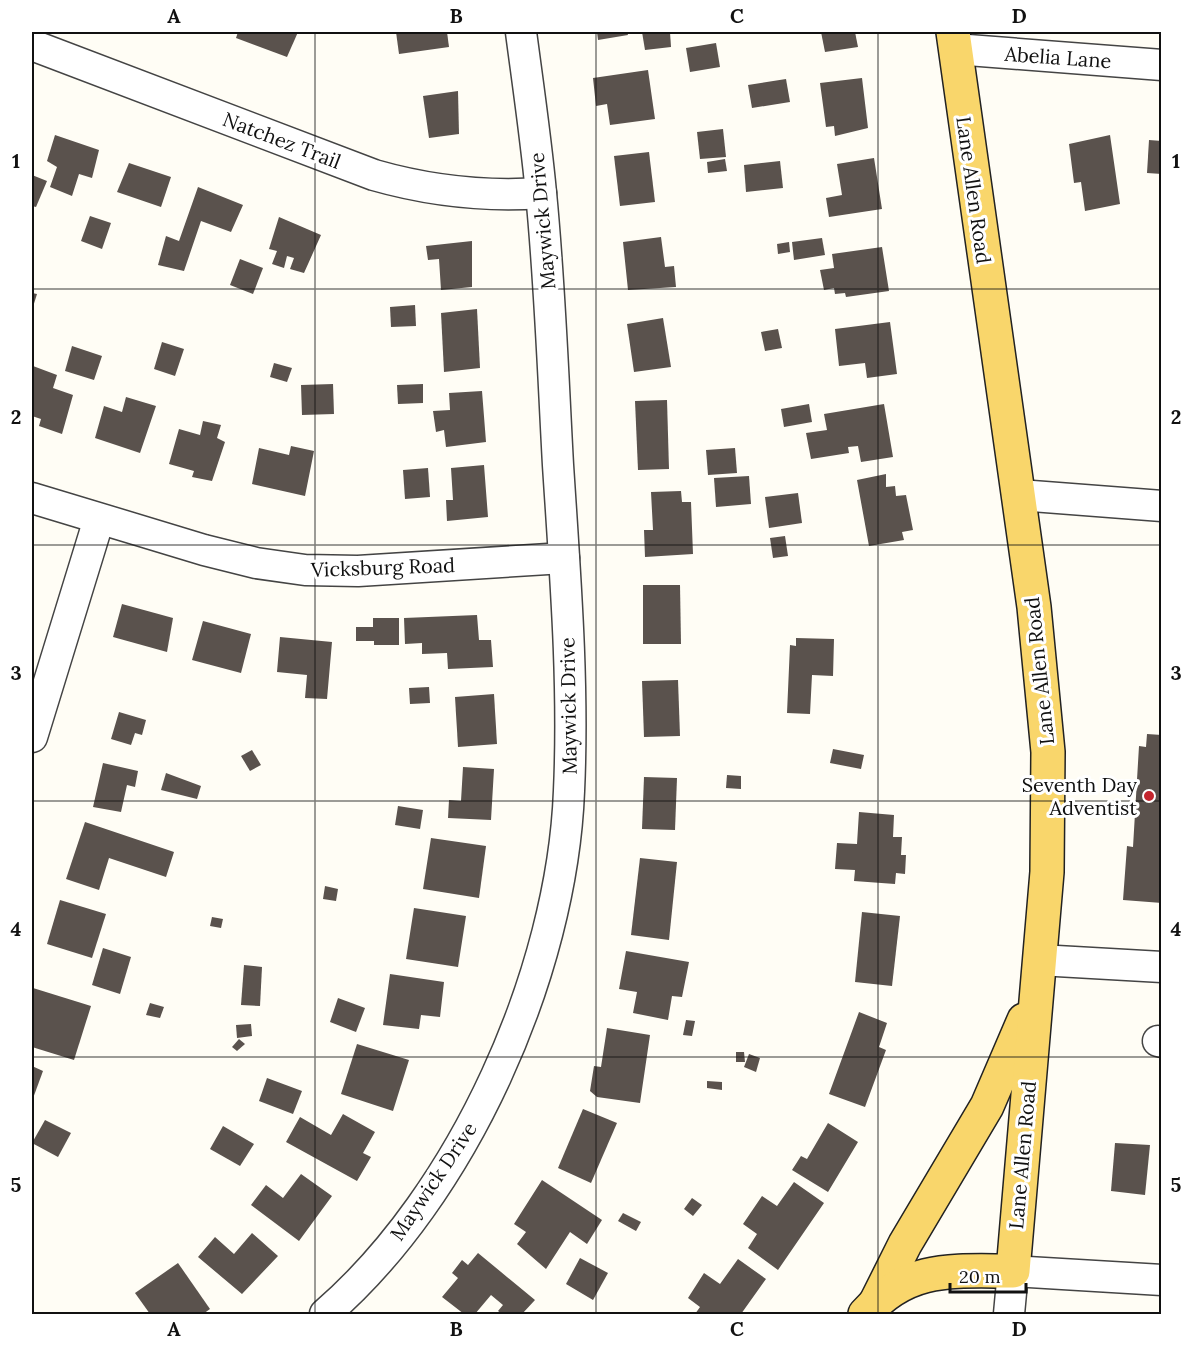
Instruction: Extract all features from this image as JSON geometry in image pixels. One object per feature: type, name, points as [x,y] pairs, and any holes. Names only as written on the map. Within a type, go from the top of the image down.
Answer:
[{"type":"main road","name":"Lane Allen Road","points":[[954,40],[1034,607],[1048,752],[1048,839],[1012,1271]]},
{"type":"main road","points":[[870,1308],[987,1106],[1036,993]]},
{"type":"main road","points":[[870,1308],[891,1288],[934,1273],[1012,1271]]},
{"type":"street","name":"Maywick Drive","points":[[325,1314],[378,1261],[446,1168],[478,1114],[500,1068],[537,968],[554,904],[569,793],[564,558],[542,193],[521,32]]},
{"type":"street","name":"Abelia Lane","points":[[954,40],[1161,65]]},
{"type":"street","name":"Natchez Trail","points":[[32,45],[374,175],[417,187],[454,192],[497,196],[542,193]]},
{"type":"street","points":[[1019,495],[1161,506]]},
{"type":"street","name":"Vicksburg Road","points":[[32,498],[246,561],[305,570],[358,570],[564,558]]},
{"type":"street","points":[[32,737],[99,519]]},
{"type":"street","points":[[1039,960],[1161,967]]},
{"type":"street","points":[[1012,1271],[1161,1280]]},
{"type":"street","name":"Lane Allen Road","points":[[1009,1314],[1012,1271]]},
{"type":"building","points":[[238,32],[298,32],[287,57],[236,38]]},
{"type":"building","points":[[396,32],[447,32],[449,47],[399,54]]},
{"type":"building","points":[[597,32],[627,32],[628,35],[598,40]]},
{"type":"building","points":[[642,32],[670,32],[671,47],[645,50]]},
{"type":"building","points":[[821,32],[855,32],[858,47],[825,52]]},
{"type":"building","points":[[716,43],[720,67],[690,72],[686,48]]},
{"type":"building","points":[[648,70],[655,119],[610,125],[607,104],[596,106],[593,78]]},
{"type":"building","points":[[862,78],[868,128],[835,136],[834,126],[826,127],[820,83]]},
{"type":"building","points":[[786,79],[790,102],[752,108],[748,85]]},
{"type":"building","points":[[458,91],[459,134],[429,138],[423,96]]},
{"type":"building","points":[[723,129],[726,157],[700,159],[697,132]]},
{"type":"building","points":[[55,135],[99,150],[92,178],[79,174],[72,196],[50,187],[57,167],[47,161]]},
{"type":"building","points":[[1110,135],[1120,204],[1085,211],[1081,182],[1074,183],[1069,144]]},
{"type":"building","points":[[1149,140],[1162,141],[1162,174],[1147,173]]},
{"type":"building","points":[[649,152],[655,202],[620,206],[614,156]]},
{"type":"building","points":[[874,158],[882,209],[829,217],[826,198],[842,195],[837,164]]},
{"type":"building","points":[[725,159],[727,171],[708,173],[707,162]]},
{"type":"building","points":[[780,161],[783,188],[746,192],[744,165]]},
{"type":"building","points":[[129,163],[171,177],[161,207],[117,192]]},
{"type":"building","points":[[32,175],[47,181],[36,207],[32,206]]},
{"type":"building","points":[[198,187],[243,205],[231,232],[201,221],[184,271],[158,265],[166,236],[179,241]]},
{"type":"building","points":[[90,216],[111,223],[102,249],[81,241]]},
{"type":"building","points":[[279,217],[321,235],[304,273],[290,269],[294,258],[287,256],[284,268],[272,264],[277,251],[269,249]]},
{"type":"building","points":[[661,237],[665,267],[674,266],[676,287],[628,290],[623,242]]},
{"type":"building","points":[[822,238],[825,255],[794,260],[792,242]]},
{"type":"building","points":[[472,241],[472,287],[441,290],[439,259],[428,260],[426,246]]},
{"type":"building","points":[[789,242],[790,252],[778,254],[777,244]]},
{"type":"building","points":[[882,247],[889,291],[846,297],[845,293],[835,294],[834,288],[824,290],[820,270],[834,268],[832,254]]},
{"type":"building","points":[[240,259],[263,268],[253,294],[230,285]]},
{"type":"building","points":[[32,293],[37,294],[32,310]]},
{"type":"building","points":[[415,305],[416,326],[391,327],[390,307]]},
{"type":"building","points":[[477,309],[480,368],[444,372],[441,313]]},
{"type":"building","points":[[663,318],[671,367],[634,372],[627,324]]},
{"type":"building","points":[[890,322],[897,374],[867,378],[865,363],[839,366],[835,329]]},
{"type":"building","points":[[778,329],[782,348],[765,351],[761,332]]},
{"type":"building","points":[[162,342],[184,349],[175,376],[154,369]]},
{"type":"building","points":[[72,346],[102,356],[94,380],[65,371]]},
{"type":"building","points":[[274,363],[292,368],[287,382],[270,377]]},
{"type":"building","points":[[33,366],[57,375],[53,388],[73,395],[62,434],[39,426],[41,419],[32,416]]},
{"type":"building","points":[[333,384],[334,414],[302,415],[301,385]]},
{"type":"building","points":[[423,384],[423,403],[398,404],[397,385]]},
{"type":"building","points":[[482,391],[486,442],[446,447],[444,430],[436,432],[433,411],[450,410],[449,393]]},
{"type":"building","points":[[126,397],[156,406],[140,453],[95,438],[104,406],[122,412]]},
{"type":"building","points":[[667,400],[669,469],[638,470],[635,401]]},
{"type":"building","points":[[809,404],[812,422],[784,427],[781,409]]},
{"type":"building","points":[[884,404],[893,457],[861,462],[858,446],[848,447],[849,453],[811,459],[806,433],[827,430],[824,414]]},
{"type":"building","points":[[203,421],[221,425],[217,438],[225,442],[212,481],[192,477],[194,471],[169,464],[179,429],[200,435]]},
{"type":"building","points":[[291,446],[314,451],[305,496],[252,484],[259,448],[289,455]]},
{"type":"building","points":[[735,448],[737,473],[708,475],[706,450]]},
{"type":"building","points":[[484,465],[488,517],[447,521],[446,500],[453,500],[451,468]]},
{"type":"building","points":[[428,468],[430,497],[405,499],[403,470]]},
{"type":"building","points":[[886,474],[886,487],[895,486],[896,496],[906,495],[913,530],[902,532],[904,540],[869,546],[857,480]]},
{"type":"building","points":[[749,476],[751,504],[716,507],[714,478]]},
{"type":"building","points":[[681,491],[682,502],[691,502],[693,554],[645,557],[644,530],[653,530],[651,492]]},
{"type":"building","points":[[798,493],[802,523],[769,528],[765,497]]},
{"type":"building","points":[[785,536],[788,556],[773,558],[770,538]]},
{"type":"building","points":[[643,585],[680,585],[681,644],[643,644]]},
{"type":"building","points":[[122,604],[173,618],[167,652],[113,637]]},
{"type":"building","points":[[477,615],[479,640],[491,640],[493,667],[448,669],[447,653],[422,654],[422,643],[405,644],[404,618]]},
{"type":"building","points":[[373,618],[399,618],[399,645],[374,645],[374,641],[356,641],[356,627],[373,627]]},
{"type":"building","points":[[203,621],[251,634],[241,673],[192,660]]},
{"type":"building","points":[[280,637],[332,642],[327,699],[305,698],[307,675],[277,672]]},
{"type":"building","points":[[796,638],[834,639],[833,676],[812,675],[810,714],[787,713],[790,645],[796,646]]},
{"type":"building","points":[[678,680],[680,736],[644,737],[642,681]]},
{"type":"building","points":[[429,687],[430,703],[410,704],[409,688]]},
{"type":"building","points":[[494,694],[497,744],[458,747],[455,697]]},
{"type":"building","points":[[119,712],[146,720],[142,735],[135,733],[131,745],[111,739]]},
{"type":"building","name":"Seventh Day Adventist","points":[[1147,734],[1162,735],[1162,903],[1123,900],[1127,846],[1133,847],[1139,746],[1146,747]]},
{"type":"building","points":[[833,749],[864,755],[861,769],[830,763]]},
{"type":"building","points":[[252,750],[261,765],[250,771],[241,756]]},
{"type":"building","points":[[103,763],[138,771],[135,787],[127,785],[121,812],[93,807]]},
{"type":"building","points":[[463,767],[494,769],[491,820],[448,818],[449,800],[461,801]]},
{"type":"building","points":[[166,773],[201,786],[197,799],[161,790]]},
{"type":"building","points":[[727,775],[741,776],[741,789],[726,788]]},
{"type":"building","points":[[644,777],[677,778],[675,830],[642,829]]},
{"type":"building","points":[[398,806],[423,810],[420,829],[395,825]]},
{"type":"building","points":[[859,812],[894,815],[893,837],[902,837],[901,855],[906,855],[905,874],[896,873],[895,884],[854,881],[855,870],[835,869],[837,843],[857,844]]},
{"type":"building","points":[[85,822],[174,852],[166,877],[109,858],[99,890],[66,879]]},
{"type":"building","points":[[431,838],[486,846],[479,898],[423,889]]},
{"type":"building","points":[[640,858],[677,862],[669,940],[631,935]]},
{"type":"building","points":[[325,886],[338,889],[336,901],[323,899]]},
{"type":"building","points":[[60,900],[106,914],[92,958],[47,944]]},
{"type":"building","points":[[414,908],[466,916],[458,967],[406,959]]},
{"type":"building","points":[[862,912],[900,916],[892,986],[855,982]]},
{"type":"building","points":[[212,917],[223,919],[221,928],[210,926]]},
{"type":"building","points":[[103,948],[131,957],[120,994],[92,985]]},
{"type":"building","points":[[626,951],[689,962],[682,997],[672,996],[668,1020],[633,1013],[637,992],[619,989]]},
{"type":"building","points":[[244,965],[262,967],[260,1006],[241,1005]]},
{"type":"building","points":[[390,974],[444,982],[440,1017],[421,1015],[419,1029],[383,1025]]},
{"type":"building","points":[[33,988],[91,1006],[74,1060],[32,1047]]},
{"type":"building","points":[[338,998],[365,1008],[356,1032],[330,1022]]},
{"type":"building","points":[[150,1003],[164,1007],[160,1018],[146,1015]]},
{"type":"building","points":[[859,1012],[887,1023],[879,1047],[886,1050],[865,1107],[829,1094]]},
{"type":"building","points":[[686,1020],[695,1021],[692,1036],[683,1035]]},
{"type":"building","points":[[251,1024],[252,1036],[237,1038],[236,1025]]},
{"type":"building","points":[[607,1028],[650,1035],[640,1103],[597,1097],[590,1091],[594,1066],[601,1067]]},
{"type":"building","points":[[239,1039],[245,1044],[237,1051],[232,1047]]},
{"type":"building","points":[[357,1044],[409,1060],[393,1111],[341,1094]]},
{"type":"building","points":[[736,1052],[744,1052],[745,1062],[736,1062]]},
{"type":"building","points":[[749,1054],[760,1058],[756,1072],[744,1067]]},
{"type":"building","points":[[32,1066],[43,1071],[32,1101]]},
{"type":"building","points":[[267,1078],[302,1091],[293,1114],[259,1101]]},
{"type":"building","points":[[707,1081],[722,1082],[722,1090],[707,1088]]},
{"type":"building","points":[[583,1109],[617,1123],[591,1183],[558,1168]]},
{"type":"building","points":[[343,1114],[375,1132],[363,1153],[371,1157],[357,1181],[286,1142],[300,1117],[331,1135]]},
{"type":"building","points":[[45,1120],[71,1133],[58,1157],[32,1143]]},
{"type":"building","points":[[828,1123],[858,1142],[828,1192],[792,1170],[801,1156],[807,1159]]},
{"type":"building","points":[[223,1126],[254,1144],[240,1166],[210,1149]]},
{"type":"building","points":[[1115,1143],[1150,1145],[1145,1195],[1111,1191]]},
{"type":"building","points":[[301,1174],[332,1196],[299,1241],[251,1205],[266,1185],[283,1198]]},
{"type":"building","points":[[542,1180],[602,1220],[587,1244],[570,1232],[546,1269],[517,1244],[526,1232],[514,1224]]},
{"type":"building","points":[[794,1182],[824,1203],[778,1270],[748,1248],[757,1234],[743,1224],[762,1196],[777,1206]]},
{"type":"building","points":[[692,1198],[702,1205],[693,1216],[684,1209]]},
{"type":"building","points":[[623,1213],[641,1222],[636,1231],[618,1221]]},
{"type":"building","points":[[252,1233],[278,1256],[242,1294],[198,1257],[215,1237],[234,1254]]},
{"type":"building","points":[[478,1253],[535,1300],[522,1314],[502,1314],[498,1311],[503,1305],[491,1295],[475,1314],[464,1314],[442,1297],[458,1278],[452,1273],[462,1260],[468,1265]]},
{"type":"building","points":[[580,1258],[608,1273],[593,1300],[566,1284]]},
{"type":"building","points":[[738,1259],[766,1279],[741,1314],[695,1314],[700,1307],[688,1298],[704,1273],[720,1284]]},
{"type":"building","points":[[178,1263],[210,1309],[203,1314],[150,1314],[135,1293]]},
{"type":"place","name":"Seventh Day Adventist","points":[[1149,796]]}]
